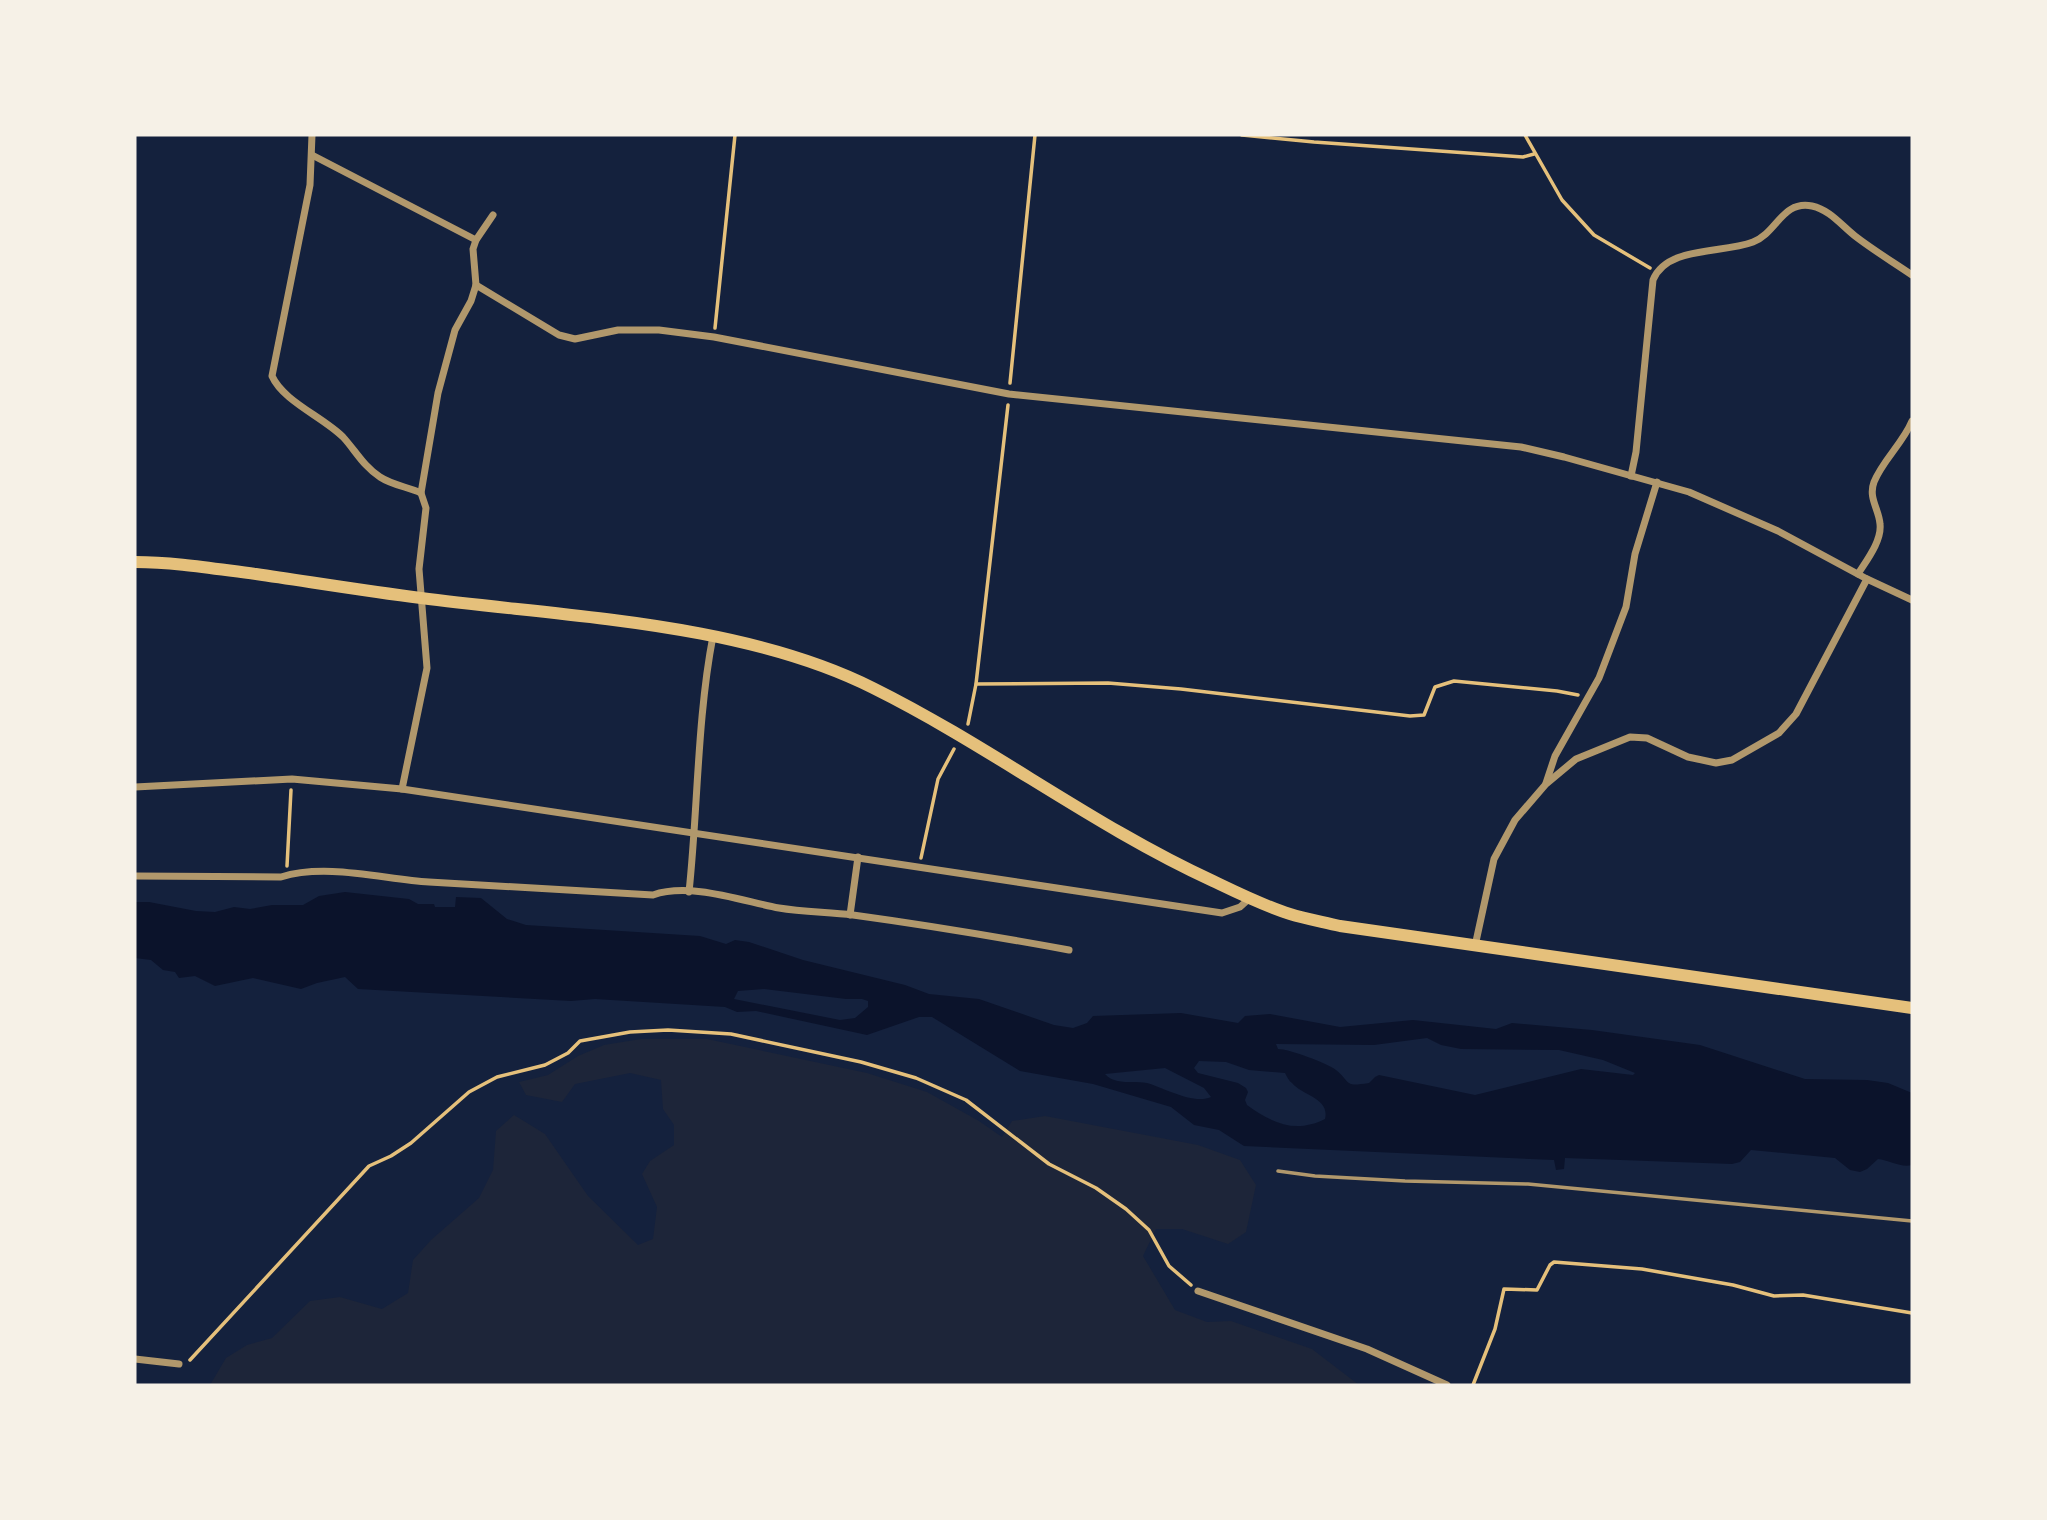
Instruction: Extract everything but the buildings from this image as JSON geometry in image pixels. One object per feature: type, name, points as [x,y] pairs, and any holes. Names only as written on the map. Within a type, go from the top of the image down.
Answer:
[{"type":"highway","points":[[135,562],[193,565],[421,598],[604,620],[713,636],[766,649],[870,686],[961,735],[1137,842],[1193,872],[1290,914],[1340,926],[1912,1008]]},
{"type":"street","points":[[312,135],[310,185],[272,376],[277,387],[328,423],[343,437],[370,470],[383,480],[421,493]]},
{"type":"street","points":[[312,155],[475,240]]},
{"type":"street","points":[[1631,476],[1636,452],[1649,305],[1653,280],[1663,264],[1675,258],[1749,244],[1764,237],[1792,206],[1808,205],[1825,209],[1852,234],[1912,275]]},
{"type":"street","points":[[402,789],[427,668],[419,569],[426,508],[421,493],[439,393],[455,330],[477,285],[473,249],[475,240],[493,215]]},
{"type":"street","points":[[477,285],[559,335],[575,339],[618,330],[714,337],[1009,394],[1521,447],[1689,492],[1778,531],[1912,600]]},
{"type":"street","points":[[1858,574],[1877,540],[1881,525],[1872,498],[1873,483],[1906,435],[1912,421]]},
{"type":"street","points":[[1546,784],[1555,756],[1599,678],[1626,607],[1635,554],[1657,482]]},
{"type":"street","points":[[1475,946],[1494,859],[1515,820],[1546,784],[1576,759],[1630,737],[1647,738],[1688,757],[1716,763],[1732,760],[1779,733],[1796,713],[1867,579]]},
{"type":"street","points":[[689,892],[713,636]]},
{"type":"street","points":[[135,787],[292,779],[402,789],[1222,913],[1240,907],[1250,898]]},
{"type":"street","points":[[850,915],[858,857]]},
{"type":"street","points":[[135,876],[281,877],[321,871],[428,882],[653,895],[664,891],[689,892],[737,898],[780,908],[964,931],[1069,950]]},
{"type":"street","points":[[1198,1291],[1367,1349],[1447,1385]]},
{"type":"street","points":[[135,1359],[179,1364]]},
{"type":"lane","points":[[1278,1171],[1353,1178],[1528,1184],[1912,1221]]},
{"type":"path","points":[[714,337],[736,135]]},
{"type":"path","points":[[919,866],[938,779],[968,725],[976,684],[1035,135]]},
{"type":"path","points":[[1242,135],[1523,157],[1534,154]]},
{"type":"path","points":[[1525,135],[1562,200],[1594,235],[1657,271]]},
{"type":"path","points":[[976,684],[1108,683],[1410,716],[1424,715],[1435,687],[1454,681],[1557,691],[1587,699]]},
{"type":"path","points":[[289,875],[286,862],[292,779]]},
{"type":"path","points":[[179,1364],[199,1351],[213,1331],[369,1166],[411,1143],[469,1093],[497,1077],[545,1065],[568,1053],[580,1041],[630,1032],[668,1030],[731,1034],[861,1062],[916,1078],[966,1100],[1049,1164],[1096,1188],[1126,1209],[1149,1230],[1169,1266],[1198,1291]]},
{"type":"path","points":[[1473,1385],[1495,1329],[1504,1289],[1537,1290],[1554,1262],[1642,1269],[1774,1296],[1803,1295],[1912,1313]]},
{"type":"shaded area","points":[[345,892],[409,899],[418,904],[434,904],[435,907],[455,907],[456,897],[481,898],[507,919],[526,925],[700,936],[726,944],[735,940],[749,942],[803,960],[905,985],[929,994],[979,999],[1054,1025],[1073,1028],[1087,1023],[1093,1016],[1181,1013],[1238,1023],[1245,1016],[1270,1014],[1340,1027],[1413,1020],[1496,1029],[1512,1023],[1592,1030],[1700,1045],[1805,1079],[1867,1080],[1888,1083],[1912,1093],[1912,1165],[1878,1159],[1860,1172],[1850,1170],[1835,1158],[1751,1150],[1740,1162],[1732,1164],[1565,1158],[1564,1169],[1556,1170],[1554,1160],[1244,1146],[1219,1130],[1194,1125],[1171,1107],[1093,1084],[1020,1071],[932,1017],[919,1017],[867,1035],[756,1011],[737,1012],[725,1007],[358,989],[345,977],[301,989],[253,978],[215,986],[195,976],[179,978],[175,972],[163,970],[151,960],[135,958],[135,902],[215,912],[234,907],[250,909],[272,905],[303,905],[319,896]],"holes":[[[764,989],[862,999],[868,1001],[868,1007],[855,1018],[840,1020],[734,999],[738,991]],[[1427,1038],[1441,1045],[1461,1049],[1559,1050],[1603,1060],[1635,1073],[1633,1075],[1581,1069],[1475,1095],[1379,1075],[1369,1083],[1351,1084],[1331,1067],[1317,1060],[1278,1049],[1276,1044],[1374,1045]],[[1199,1061],[1226,1062],[1249,1070],[1285,1073],[1297,1087],[1324,1106],[1325,1119],[1304,1126],[1275,1121],[1247,1105],[1246,1088],[1238,1083],[1198,1073],[1194,1068]],[[1165,1068],[1204,1088],[1211,1097],[1196,1099],[1147,1083],[1114,1080],[1105,1074]]]},
{"type":"shaded area","points":[[641,1039],[707,1039],[867,1073],[927,1092],[1002,1137],[1012,1121],[1045,1116],[1198,1145],[1240,1160],[1256,1185],[1246,1232],[1228,1244],[1182,1229],[1156,1229],[1143,1256],[1175,1310],[1207,1322],[1231,1321],[1312,1349],[1359,1385],[210,1385],[226,1358],[247,1345],[272,1338],[310,1301],[340,1297],[382,1309],[408,1293],[413,1260],[431,1240],[479,1198],[493,1170],[496,1131],[514,1115],[545,1134],[588,1196],[638,1245],[653,1239],[657,1207],[642,1174],[650,1161],[674,1145],[674,1125],[663,1109],[661,1080],[630,1073],[575,1084],[562,1102],[526,1095],[519,1082],[548,1075],[578,1056],[604,1045]]}]
